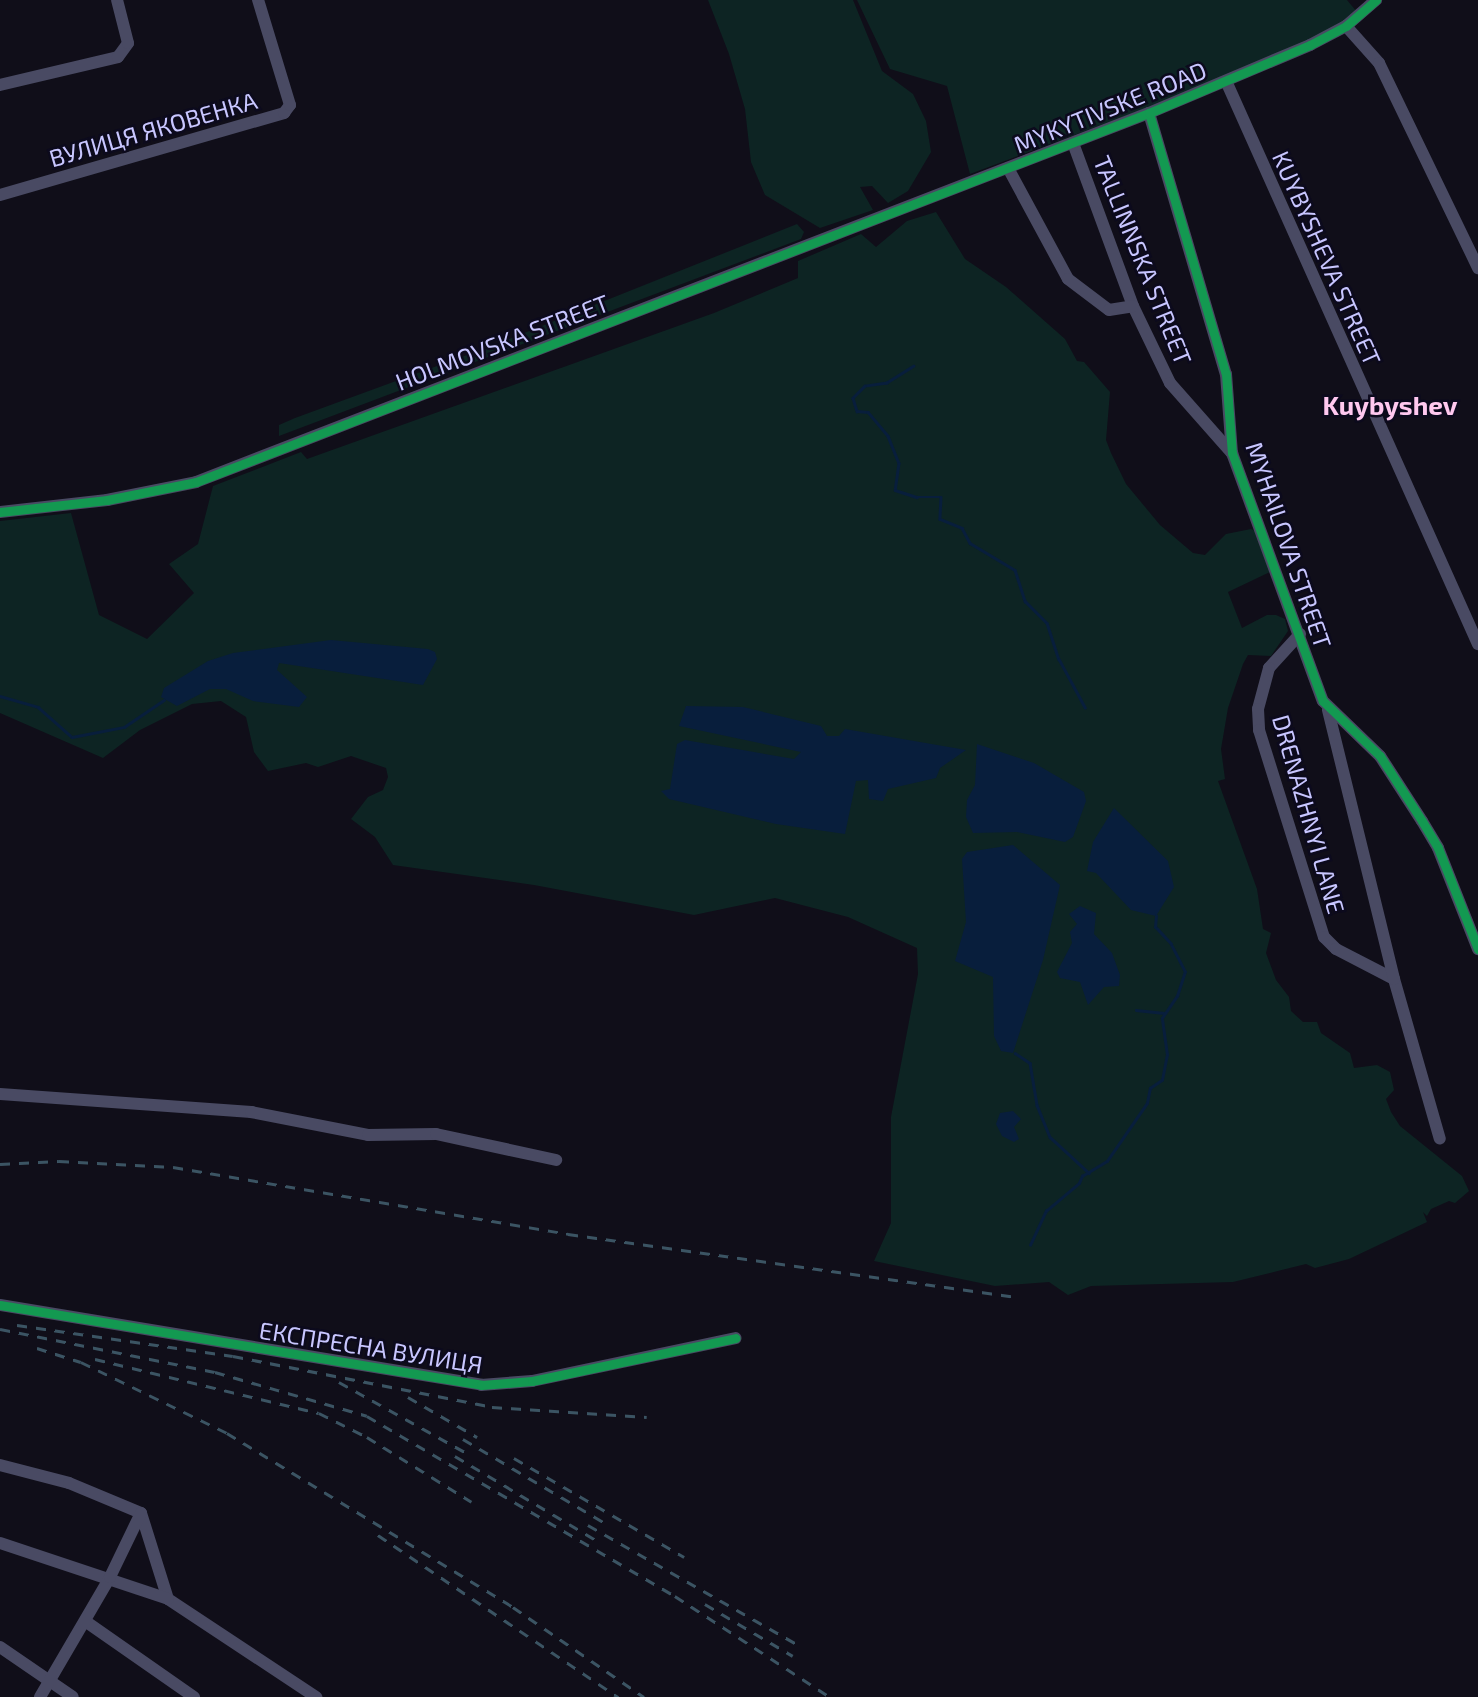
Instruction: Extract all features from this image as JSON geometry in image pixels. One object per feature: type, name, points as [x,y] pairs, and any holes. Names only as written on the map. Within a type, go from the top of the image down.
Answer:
[{"type":"street","points":[[0,85],[118,57],[128,43],[117,0]]},
{"type":"street","name":"ВУЛИЦЯ ЯКОВЕНКА","points":[[0,195],[284,113],[290,106],[258,0]]},
{"type":"street","name":"MYKYTIVSKE ROAD","points":[[1007,168],[1226,81],[1346,26],[1376,0]]},
{"type":"street","points":[[1346,26],[1379,63],[1478,268]]},
{"type":"street","name":"KUYBYSHEVA STREET","points":[[1226,81],[1478,644]]},
{"type":"street","name":"MYHAILOVA STREET","points":[[1149,113],[1226,374],[1232,453],[1328,709],[1380,756],[1423,821],[1438,848],[1478,949]]},
{"type":"street","name":"TALLINNSKA STREET","points":[[1073,143],[1133,306],[1175,393],[1232,453]]},
{"type":"street","points":[[1007,168],[1069,279],[1109,310],[1133,306]]},
{"type":"street","name":"HOLMOVSKA STREET","points":[[0,512],[107,499],[196,482],[1007,168]]},
{"type":"street","name":"DRENAZHNYI LANE","points":[[1300,634],[1269,668],[1258,709],[1259,730],[1324,937],[1336,949],[1394,979]]},
{"type":"street","points":[[1328,709],[1394,979],[1440,1139]]},
{"type":"street","points":[[0,1094],[251,1112],[369,1135],[436,1134],[556,1160]]},
{"type":"street","name":"ЕКСПРЕСНА ВУЛИЦЯ","points":[[0,1306],[481,1385],[532,1381],[736,1338]]},
{"type":"street","points":[[0,1465],[69,1483],[141,1513],[168,1599]]},
{"type":"street","points":[[40,1697],[110,1577],[141,1513]]},
{"type":"street","points":[[0,1544],[110,1577],[168,1599],[316,1697]]},
{"type":"street","points":[[85,1621],[194,1697]]},
{"type":"street","points":[[0,1647],[74,1697]]},
{"type":"green space","points":[[708,0],[853,0],[882,71],[913,94],[926,121],[931,152],[908,191],[888,203],[872,186],[860,187],[873,210],[820,228],[765,195],[751,162],[745,109],[729,54]]},
{"type":"green space","points":[[857,0],[1347,0],[1357,12],[1321,37],[1224,79],[970,174],[947,86],[890,69]]},
{"type":"green space","points":[[936,212],[965,259],[1006,287],[1065,339],[1077,361],[1084,362],[1110,392],[1106,440],[1126,484],[1160,525],[1193,553],[1205,555],[1226,534],[1251,529],[1257,532],[1272,571],[1228,592],[1242,628],[1267,615],[1276,615],[1285,619],[1288,631],[1271,656],[1248,655],[1243,664],[1228,708],[1221,749],[1225,779],[1218,781],[1257,889],[1263,929],[1271,933],[1266,953],[1276,980],[1289,997],[1291,1011],[1303,1022],[1317,1022],[1321,1033],[1350,1053],[1354,1068],[1377,1065],[1390,1072],[1394,1090],[1386,1099],[1400,1126],[1462,1176],[1469,1191],[1455,1203],[1449,1201],[1431,1209],[1427,1216],[1423,1212],[1427,1222],[1349,1259],[1315,1268],[1306,1264],[1233,1282],[1091,1286],[1068,1295],[1049,1282],[995,1286],[874,1261],[891,1223],[891,1117],[918,974],[917,948],[848,917],[775,898],[694,915],[534,885],[393,865],[375,837],[351,819],[368,797],[383,790],[388,777],[386,768],[351,756],[318,767],[306,763],[268,771],[254,752],[246,717],[221,701],[192,704],[140,730],[103,758],[0,713],[0,521],[71,513],[99,615],[147,639],[194,593],[169,564],[198,544],[213,486],[301,452],[307,459],[714,313],[798,278],[798,261],[861,234],[876,247],[907,221]]},
{"type":"green space","points":[[797,224],[804,232],[801,239],[279,436],[279,425],[295,418],[497,344]]},
{"type":"water","points":[[331,640],[428,649],[435,652],[437,659],[423,685],[279,663],[277,670],[307,697],[299,707],[253,701],[226,689],[210,689],[177,706],[161,697],[164,688],[208,661],[233,653]]},
{"type":"water","points":[[686,706],[743,707],[821,726],[827,736],[839,736],[845,729],[966,750],[940,768],[936,778],[888,789],[883,801],[869,799],[868,780],[856,781],[845,834],[776,824],[669,799],[661,791],[670,789],[677,744],[685,740],[794,759],[801,752],[679,726]]},
{"type":"water","points":[[977,744],[1034,763],[1084,792],[1086,801],[1073,837],[1065,842],[1017,832],[973,833],[966,817],[967,800],[975,785]]},
{"type":"water","points":[[1114,808],[1168,861],[1174,887],[1156,916],[1131,910],[1096,873],[1087,871],[1093,842]]},
{"type":"water","points":[[1013,845],[1060,885],[1043,960],[1013,1053],[1001,1051],[994,1036],[993,977],[955,961],[966,922],[962,859],[967,852]]},
{"type":"water","points":[[1080,906],[1096,913],[1094,934],[1112,953],[1120,975],[1119,986],[1104,987],[1088,1005],[1080,982],[1060,978],[1057,972],[1072,943],[1070,932],[1077,924],[1069,914]]},
{"type":"water","points":[[1013,1111],[1021,1119],[1014,1127],[1019,1139],[1014,1142],[1002,1136],[996,1124],[1000,1113]]},
{"type":"waterway","points":[[914,366],[887,383],[865,386],[853,398],[857,411],[868,412],[888,436],[899,463],[895,490],[917,497],[941,497],[940,519],[962,528],[970,543],[1015,570],[1025,601],[1047,623],[1059,659],[1085,707]]},
{"type":"waterway","points":[[0,696],[38,707],[72,737],[124,727],[164,700]]},
{"type":"waterway","points":[[1030,1245],[1046,1211],[1079,1183],[1082,1176],[1107,1161],[1147,1103],[1150,1088],[1162,1080],[1167,1055],[1162,1018],[1177,996],[1185,972],[1171,944],[1155,927],[1156,916]]},
{"type":"waterway","points":[[1136,1010],[1164,1013]]},
{"type":"waterway","points":[[1015,1053],[1030,1063],[1037,1105],[1050,1137],[1089,1173]]},
{"type":"railway","points":[[0,1164],[59,1161],[173,1167],[568,1234],[1015,1297]]},
{"type":"railway","points":[[17,1325],[233,1356],[492,1407],[647,1417]]},
{"type":"railway","points":[[0,1329],[215,1372],[367,1416],[675,1596],[830,1697]]},
{"type":"railway","points":[[37,1348],[81,1362],[227,1433],[513,1607],[644,1697]]},
{"type":"railway","points":[[95,1359],[319,1413],[367,1437],[472,1502]]},
{"type":"railway","points":[[339,1382],[470,1455]]},
{"type":"railway","points":[[408,1397],[477,1437]]},
{"type":"railway","points":[[463,1439],[607,1524]]},
{"type":"railway","points":[[455,1456],[596,1540]]},
{"type":"railway","points":[[514,1458],[684,1557]]},
{"type":"railway","points":[[588,1525],[800,1646]]},
{"type":"railway","points":[[378,1535],[618,1697]]},
{"type":"railway","points":[[705,1604],[793,1656]]},
{"type":"cycle path","points":[[0,512],[107,500],[196,482],[1149,113],[1310,45],[1346,26],[1376,0]]},
{"type":"cycle path","points":[[1149,113],[1226,374],[1232,453],[1323,701],[1380,756],[1422,821],[1438,848],[1478,949]]},
{"type":"cycle path","points":[[0,1305],[481,1385],[532,1381],[736,1338]]},
{"type":"district","name":"Kuybyshev","points":[[1390,405]]}]
